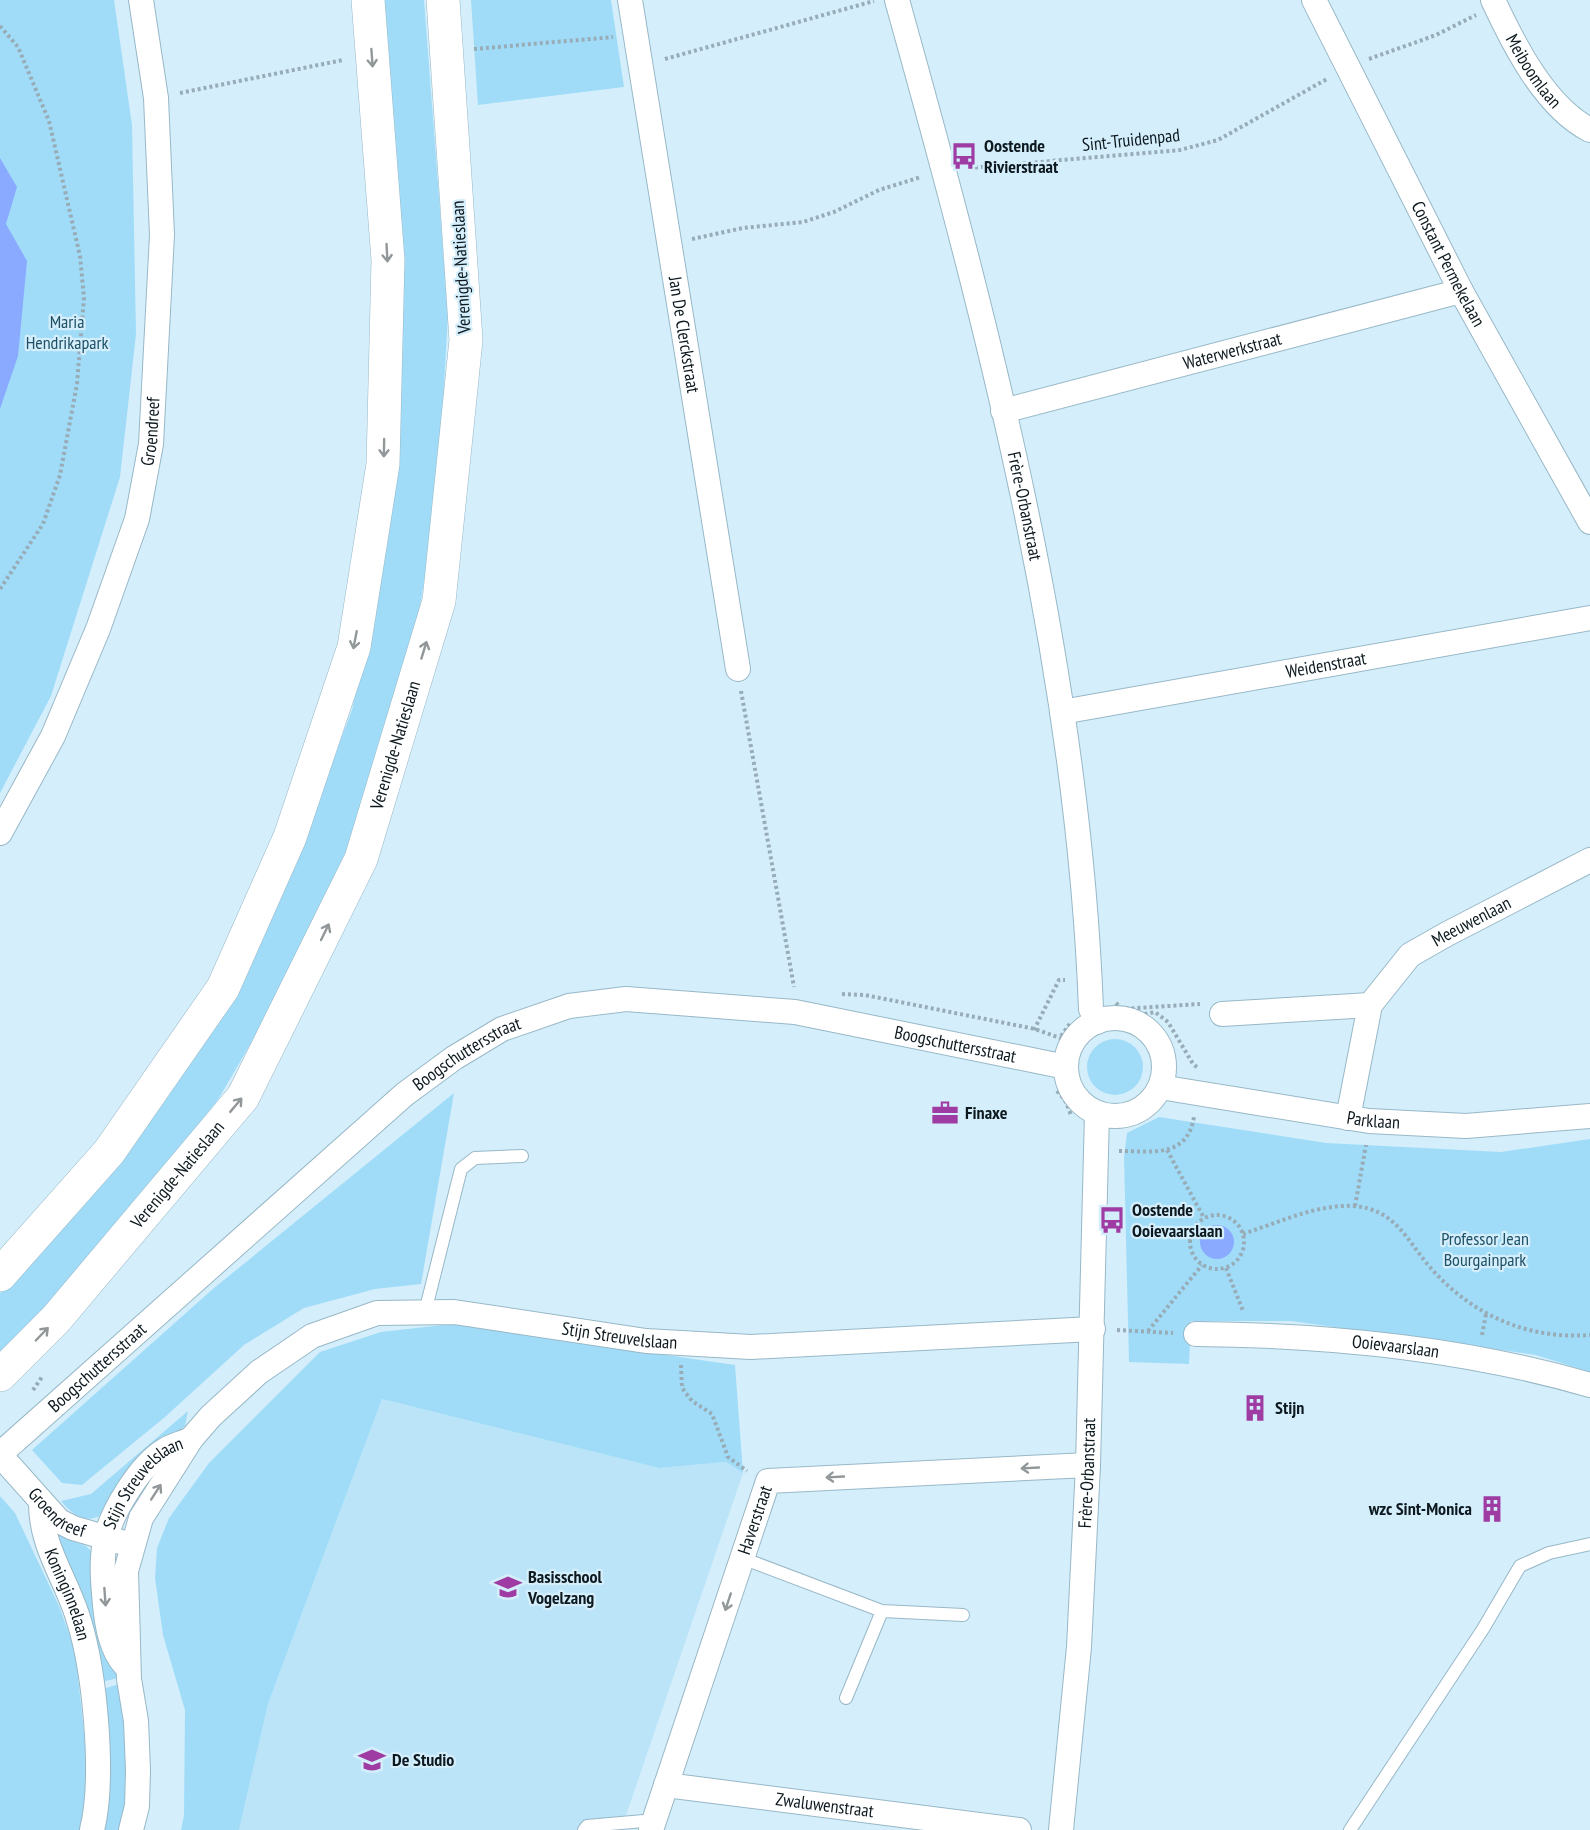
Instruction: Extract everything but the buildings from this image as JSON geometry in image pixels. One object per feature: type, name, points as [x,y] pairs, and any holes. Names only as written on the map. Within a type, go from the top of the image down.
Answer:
[{"type":"main road","points":[[0,1275],[109,1152],[223,988],[290,837],[354,647],[383,464],[387,271],[368,0]]},
{"type":"main road","name":"Verenigde-Natieslaan","points":[[0,1375],[57,1319],[243,1097],[361,860],[439,601],[466,340],[443,0]]},
{"type":"street","name":"Groendreef","points":[[0,833],[54,736],[98,629],[137,519],[152,444],[162,235],[156,98],[141,0]]},
{"type":"street","name":"Jan De Clerckstraat","points":[[630,0],[636,49],[738,669]]},
{"type":"street","name":"Frère-Orbanstraat","points":[[897,0],[932,176],[1003,411],[1032,530],[1062,712],[1080,850],[1091,1009],[1097,1022]]},
{"type":"street","name":"Constant Permekelaan","points":[[1314,0],[1461,291],[1590,522]]},
{"type":"street","name":"Meiboomlaan","points":[[1494,3],[1541,86],[1571,120],[1590,130]]},
{"type":"street","name":"Waterwerkstraat","points":[[1003,411],[1461,291]]},
{"type":"street","name":"Weidenstraat","points":[[1062,712],[1590,618]]},
{"type":"street","name":"Meeuwenlaan","points":[[1359,1119],[1370,1005],[1410,956],[1447,934],[1590,860]]},
{"type":"street","name":"Boogschuttersstraat","points":[[0,1455],[405,1094],[454,1058],[502,1029],[569,1006],[626,999],[795,1012],[1066,1067]]},
{"type":"street","points":[[1222,1014],[1370,1005]]},
{"type":"street","points":[[1121,1019],[1136,1023],[1148,1031],[1163,1057],[1160,1087],[1145,1106],[1134,1113],[1110,1116],[1097,1113],[1084,1106],[1074,1095],[1068,1082],[1066,1040],[1097,1022],[1121,1019]]},
{"type":"street","name":"Parklaan","points":[[1160,1087],[1359,1119],[1466,1126],[1590,1116]]},
{"type":"street","name":"Frère-Orbanstraat","points":[[1061,1830],[1079,1647],[1093,1329],[1097,1113]]},
{"type":"street","name":"Stijn Streuvelslaan","points":[[132,1545],[141,1518],[191,1439],[211,1416],[259,1372],[312,1336],[377,1313],[454,1312],[646,1341],[751,1347],[1093,1329]]},
{"type":"street","name":"Ooievaarslaan","points":[[1196,1334],[1251,1334],[1392,1345],[1547,1372],[1590,1385]]},
{"type":"street","name":"Stijn Streuvelslaan","points":[[106,1539],[118,1508],[136,1479],[164,1450],[191,1439]]},
{"type":"street","name":"Groendreef","points":[[0,1455],[59,1521],[106,1539],[132,1545]]},
{"type":"street","name":"Haverstraat","points":[[653,1825],[768,1481],[1088,1465]]},
{"type":"street","name":"Koninginnelaan","points":[[39,1499],[40,1521],[47,1547],[79,1621],[92,1689],[98,1756],[92,1830]]},
{"type":"street","name":"Koninginnelaan","points":[[106,1539],[102,1566],[106,1617],[117,1656],[129,1674]]},
{"type":"street","name":"Koninginnelaan","points":[[131,1830],[136,1806],[138,1770],[136,1721],[129,1674],[126,1571],[132,1545]]},
{"type":"street","points":[[92,1689],[129,1674]]},
{"type":"street","name":"Zwaluwenstraat","points":[[666,1785],[1019,1830]]},
{"type":"lane","points":[[425,1312],[461,1169],[475,1158],[522,1156]]},
{"type":"lane","points":[[1350,1830],[1483,1629],[1520,1566],[1549,1553],[1590,1544]]},
{"type":"lane","points":[[742,1558],[882,1611],[963,1615]]},
{"type":"lane","points":[[846,1698],[882,1611]]},
{"type":"lane","points":[[584,1830],[587,1826],[653,1825]]},
{"type":"path","points":[[468,49],[617,36],[636,49],[659,60],[878,0]]},
{"type":"path","name":"Sint-Truidenpad","points":[[668,244],[743,228],[803,222],[834,212],[879,190],[932,176],[1105,158],[1190,147],[1218,140],[1349,67],[1436,35],[1494,3]]},
{"type":"path","points":[[0,26],[18,47],[48,121],[80,256],[84,298],[77,384],[60,475],[43,524],[0,589]]},
{"type":"path","points":[[156,98],[346,59],[348,70]]},
{"type":"path","points":[[738,669],[795,993],[795,1012]]},
{"type":"path","points":[[830,994],[865,995],[1066,1040],[1072,1020]]},
{"type":"path","points":[[1096,1150],[1167,1150],[1175,1147],[1189,1135],[1194,1118]]},
{"type":"path","points":[[1355,1206],[1359,1119]]},
{"type":"path","points":[[1167,1150],[1204,1218]]},
{"type":"path","points":[[1243,1234],[1332,1207],[1355,1206],[1377,1212],[1396,1223],[1446,1285],[1492,1318],[1519,1328],[1547,1334],[1590,1335]]},
{"type":"path","points":[[1219,1215],[1234,1221],[1243,1234],[1244,1248],[1237,1260],[1226,1268],[1214,1269],[1202,1265],[1192,1254],[1190,1241],[1194,1228],[1204,1218],[1219,1215]]},
{"type":"path","points":[[1148,1331],[1202,1265]]},
{"type":"path","points":[[1226,1268],[1251,1334]]},
{"type":"path","points":[[1093,1329],[1196,1334]]},
{"type":"path","points":[[676,1343],[682,1388],[692,1401],[712,1414],[728,1457],[766,1486]]},
{"type":"path","points":[[29,1398],[47,1371]]},
{"type":"shaded area","name":"Basisschool Vogelzang","points":[[382,1399],[659,1468],[726,1462],[743,1473],[621,1830],[239,1830],[268,1704]]},
{"type":"green space","name":"Maria Hendrikapark","points":[[0,0],[114,0],[132,125],[136,334],[120,477],[51,696],[0,793]]},
{"type":"green space","points":[[380,0],[424,0],[448,315],[437,508],[415,634],[347,858],[298,962],[219,1098],[105,1247],[0,1355],[0,1293],[8,1285],[295,860],[352,710],[388,541],[401,374]]},
{"type":"green space","points":[[471,0],[611,0],[624,87],[478,105]]},
{"type":"green space","points":[[1115,1039],[1126,1041],[1135,1047],[1141,1056],[1143,1067],[1141,1078],[1135,1087],[1126,1093],[1115,1095],[1104,1093],[1095,1087],[1089,1078],[1087,1067],[1089,1056],[1095,1047],[1104,1041]]},
{"type":"green space","points":[[454,1093],[421,1284],[375,1289],[304,1308],[244,1345],[165,1417],[82,1485],[62,1483],[32,1450],[214,1288]]},
{"type":"green space","name":"Professor Jean Bourgainpark","points":[[1159,1117],[1326,1143],[1501,1152],[1590,1139],[1590,1372],[1536,1355],[1291,1321],[1191,1321],[1189,1364],[1129,1362],[1124,1157],[1127,1133]]},
{"type":"green space","points":[[452,1324],[735,1365],[743,1473],[726,1462],[659,1468],[382,1399],[268,1704],[239,1830],[181,1830],[184,1815],[185,1710],[163,1635],[155,1578],[157,1548],[169,1518],[209,1463],[320,1352],[381,1332]]},
{"type":"green space","points":[[188,1411],[185,1426],[148,1455],[120,1495],[100,1516],[88,1519],[75,1515],[61,1501],[91,1494]]},
{"type":"green space","points":[[0,1496],[15,1513],[59,1606],[75,1650],[87,1760],[82,1830],[0,1830]]},
{"type":"green space","points":[[55,1534],[86,1546],[92,1552],[101,1625],[118,1678],[102,1682]]},
{"type":"green space","points":[[119,1684],[126,1757],[122,1830],[103,1830],[103,1689]]},
{"type":"water","points":[[0,158],[17,187],[6,224],[27,261],[18,356],[0,409]]},
{"type":"water","points":[[1217,1225],[1229,1230],[1234,1242],[1229,1254],[1217,1259],[1205,1254],[1200,1242],[1205,1230]]},
{"type":"place","name":"Oostende Rivierstraat","points":[[964,156]]},
{"type":"place","name":"Finaxe","points":[[945,1113]]},
{"type":"place","name":"Oostende Ooievaarslaan","points":[[1112,1220]]},
{"type":"place","name":"Stijn","points":[[1255,1408]]},
{"type":"place","name":"wzc Sint-Monica","points":[[1492,1509]]},
{"type":"place","name":"Basisschool Vogelzang","points":[[508,1587]]},
{"type":"place","name":"De Studio","points":[[372,1760]]}]
